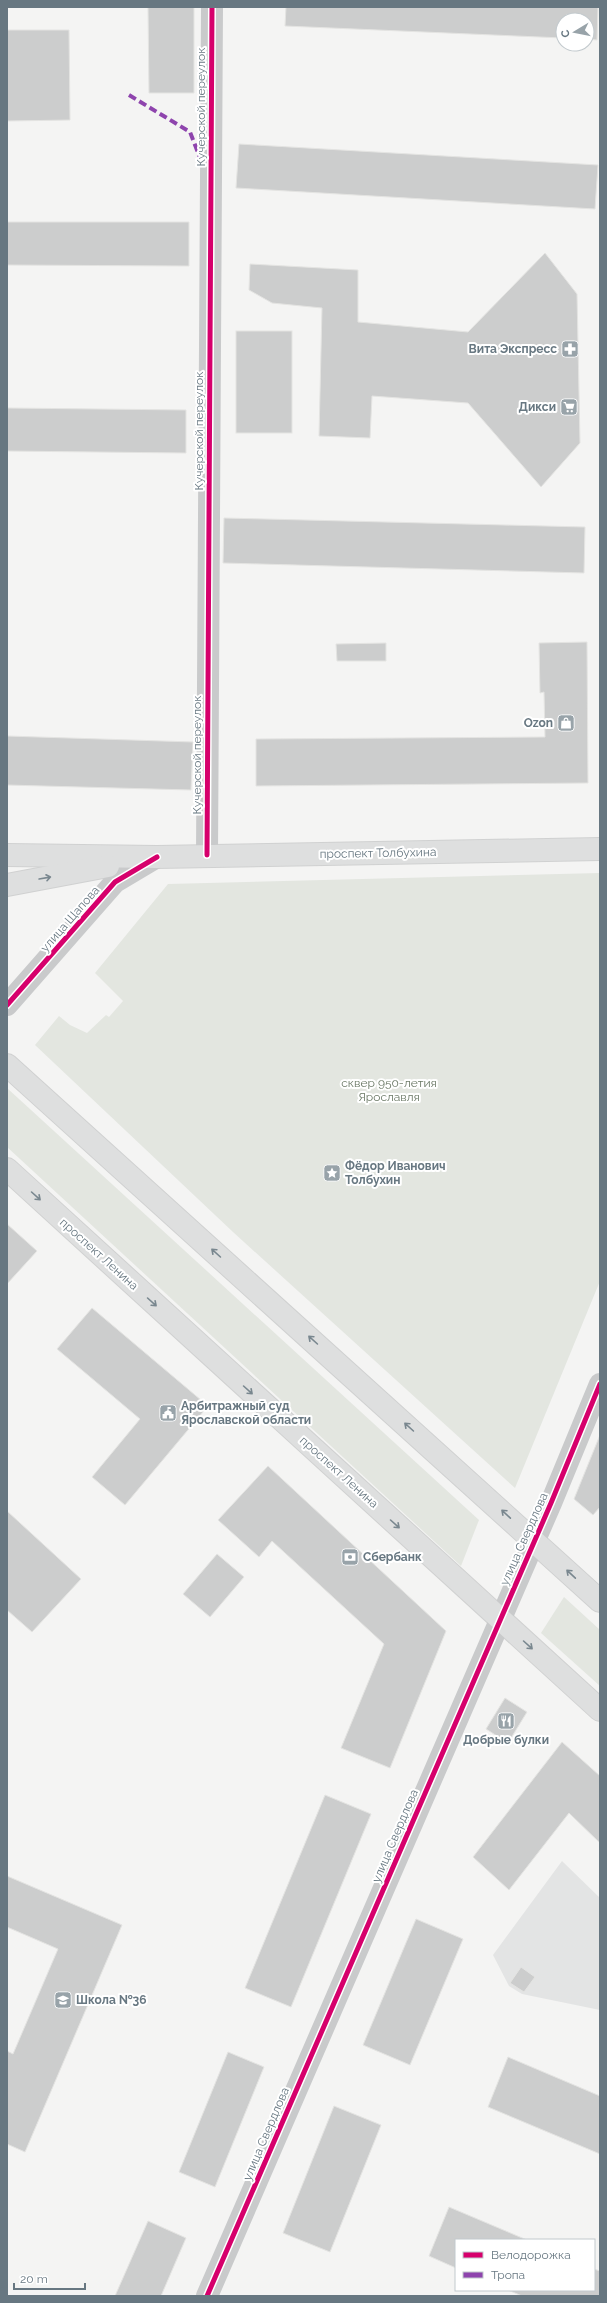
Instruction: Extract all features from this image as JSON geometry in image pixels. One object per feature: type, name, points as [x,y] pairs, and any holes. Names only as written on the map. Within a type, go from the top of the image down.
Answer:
[{"type":"main road","name":"проспект Толбухина","points":[[7,855],[156,857],[600,849]]},
{"type":"main road","name":"проспект Толбухина","points":[[7,885],[156,857]]},
{"type":"main road","points":[[7,1065],[600,1600]]},
{"type":"main road","name":"проспект Ленина","points":[[7,1169],[600,1710]]},
{"type":"street","name":"Кучерской переулок","points":[[206,855],[212,7]]},
{"type":"street","name":"улица Щапова","points":[[7,1004],[115,882],[156,857]]},
{"type":"street","name":"улица Свердлова","points":[[207,2296],[534,1541],[600,1384]]},
{"type":"shaded area","points":[[562,1861],[600,1898],[600,2010],[522,1994],[509,1986],[493,1955]]},
{"type":"green space","name":"сквер 950-летия Ярославля","points":[[600,873],[600,1281],[515,1488],[233,1232],[35,1045],[59,1016],[70,1025],[87,1033],[106,1015],[109,1017],[123,1001],[95,973],[168,884]]},
{"type":"green space","points":[[7,1088],[479,1520],[461,1566],[7,1147]]},
{"type":"green space","points":[[564,1597],[600,1630],[600,1686],[541,1633]]},
{"type":"building","points":[[148,7],[194,7],[194,93],[149,93]]},
{"type":"building","points":[[286,7],[598,7],[597,40],[595,40],[595,12],[555,12],[555,38],[285,26]]},
{"type":"building","points":[[7,30],[69,30],[70,120],[7,121]]},
{"type":"building","points":[[239,144],[598,165],[595,209],[236,188]]},
{"type":"building","points":[[7,222],[189,222],[189,266],[7,265]]},
{"type":"building","points":[[545,253],[577,294],[580,443],[541,487],[468,403],[372,396],[370,438],[319,436],[322,308],[272,303],[249,290],[250,264],[358,270],[358,322],[468,332]]},
{"type":"building","points":[[236,331],[292,331],[292,433],[236,433]]},
{"type":"building","points":[[7,408],[186,410],[186,453],[7,451]]},
{"type":"building","points":[[224,518],[585,527],[584,573],[223,563]]},
{"type":"building","points":[[587,642],[588,783],[256,786],[256,739],[545,737],[544,692],[540,693],[539,643]]},
{"type":"building","points":[[386,643],[386,661],[337,661],[336,644]]},
{"type":"building","points":[[7,736],[193,742],[191,790],[7,785]]},
{"type":"building","points":[[7,1224],[37,1251],[7,1284]]},
{"type":"building","name":"Арбитражный суд Ярославской области","points":[[92,1308],[208,1406],[125,1505],[92,1477],[140,1419],[57,1349]]},
{"type":"building","points":[[600,1435],[600,1507],[593,1515],[574,1499]]},
{"type":"building","points":[[268,1466],[446,1631],[390,1768],[341,1748],[384,1644],[272,1541],[259,1557],[218,1520]]},
{"type":"building","points":[[7,1511],[81,1579],[32,1632],[7,1610]]},
{"type":"building","points":[[217,1554],[244,1577],[210,1617],[183,1594]]},
{"type":"building","name":"Добрые булки","points":[[505,1698],[527,1712],[508,1743],[486,1729]]},
{"type":"building","points":[[562,1742],[600,1776],[600,1843],[569,1813],[509,1890],[473,1857]]},
{"type":"building","points":[[325,1795],[371,1814],[291,2007],[245,1988]]},
{"type":"building","name":"Школа №36","points":[[7,1876],[122,1925],[25,2152],[7,2144],[7,2051],[13,2054],[58,1949],[7,1927]]},
{"type":"building","points":[[416,1919],[463,1939],[410,2065],[363,2045]]},
{"type":"building","points":[[521,1967],[535,1977],[524,1992],[510,1983]]},
{"type":"building","points":[[228,2052],[264,2067],[215,2187],[179,2172]]},
{"type":"building","points":[[508,2057],[600,2096],[600,2154],[488,2107]]},
{"type":"building","points":[[334,2106],[381,2125],[330,2252],[283,2233]]},
{"type":"building","points":[[449,2207],[525,2239],[455,2239],[455,2268],[429,2256]]},
{"type":"building","points":[[148,2221],[186,2238],[161,2296],[115,2296]]},
{"type":"building","points":[[595,2269],[600,2271],[600,2296],[522,2296],[510,2291],[595,2291]]},
{"type":"marked path","points":[[129,95],[190,132],[202,163]]},
{"type":"cycle path","points":[[207,855],[212,7]]},
{"type":"cycle path","points":[[7,1005],[115,882],[157,857]]},
{"type":"cycle path","points":[[207,2296],[551,1503],[600,1384]]},
{"type":"place","name":"Вита Экспресс","points":[[570,349]]},
{"type":"place","name":"Дикси","points":[[569,407]]},
{"type":"place","name":"Ozon","points":[[566,723]]},
{"type":"place","name":"Фёдор Иванович Толбухин","points":[[332,1173]]},
{"type":"place","name":"Арбитражный суд Ярославской области","points":[[168,1413]]},
{"type":"place","name":"Сбербанк","points":[[350,1557]]},
{"type":"place","name":"Добрые булки","points":[[506,1721]]},
{"type":"place","name":"Школа №36","points":[[63,2000]]}]
